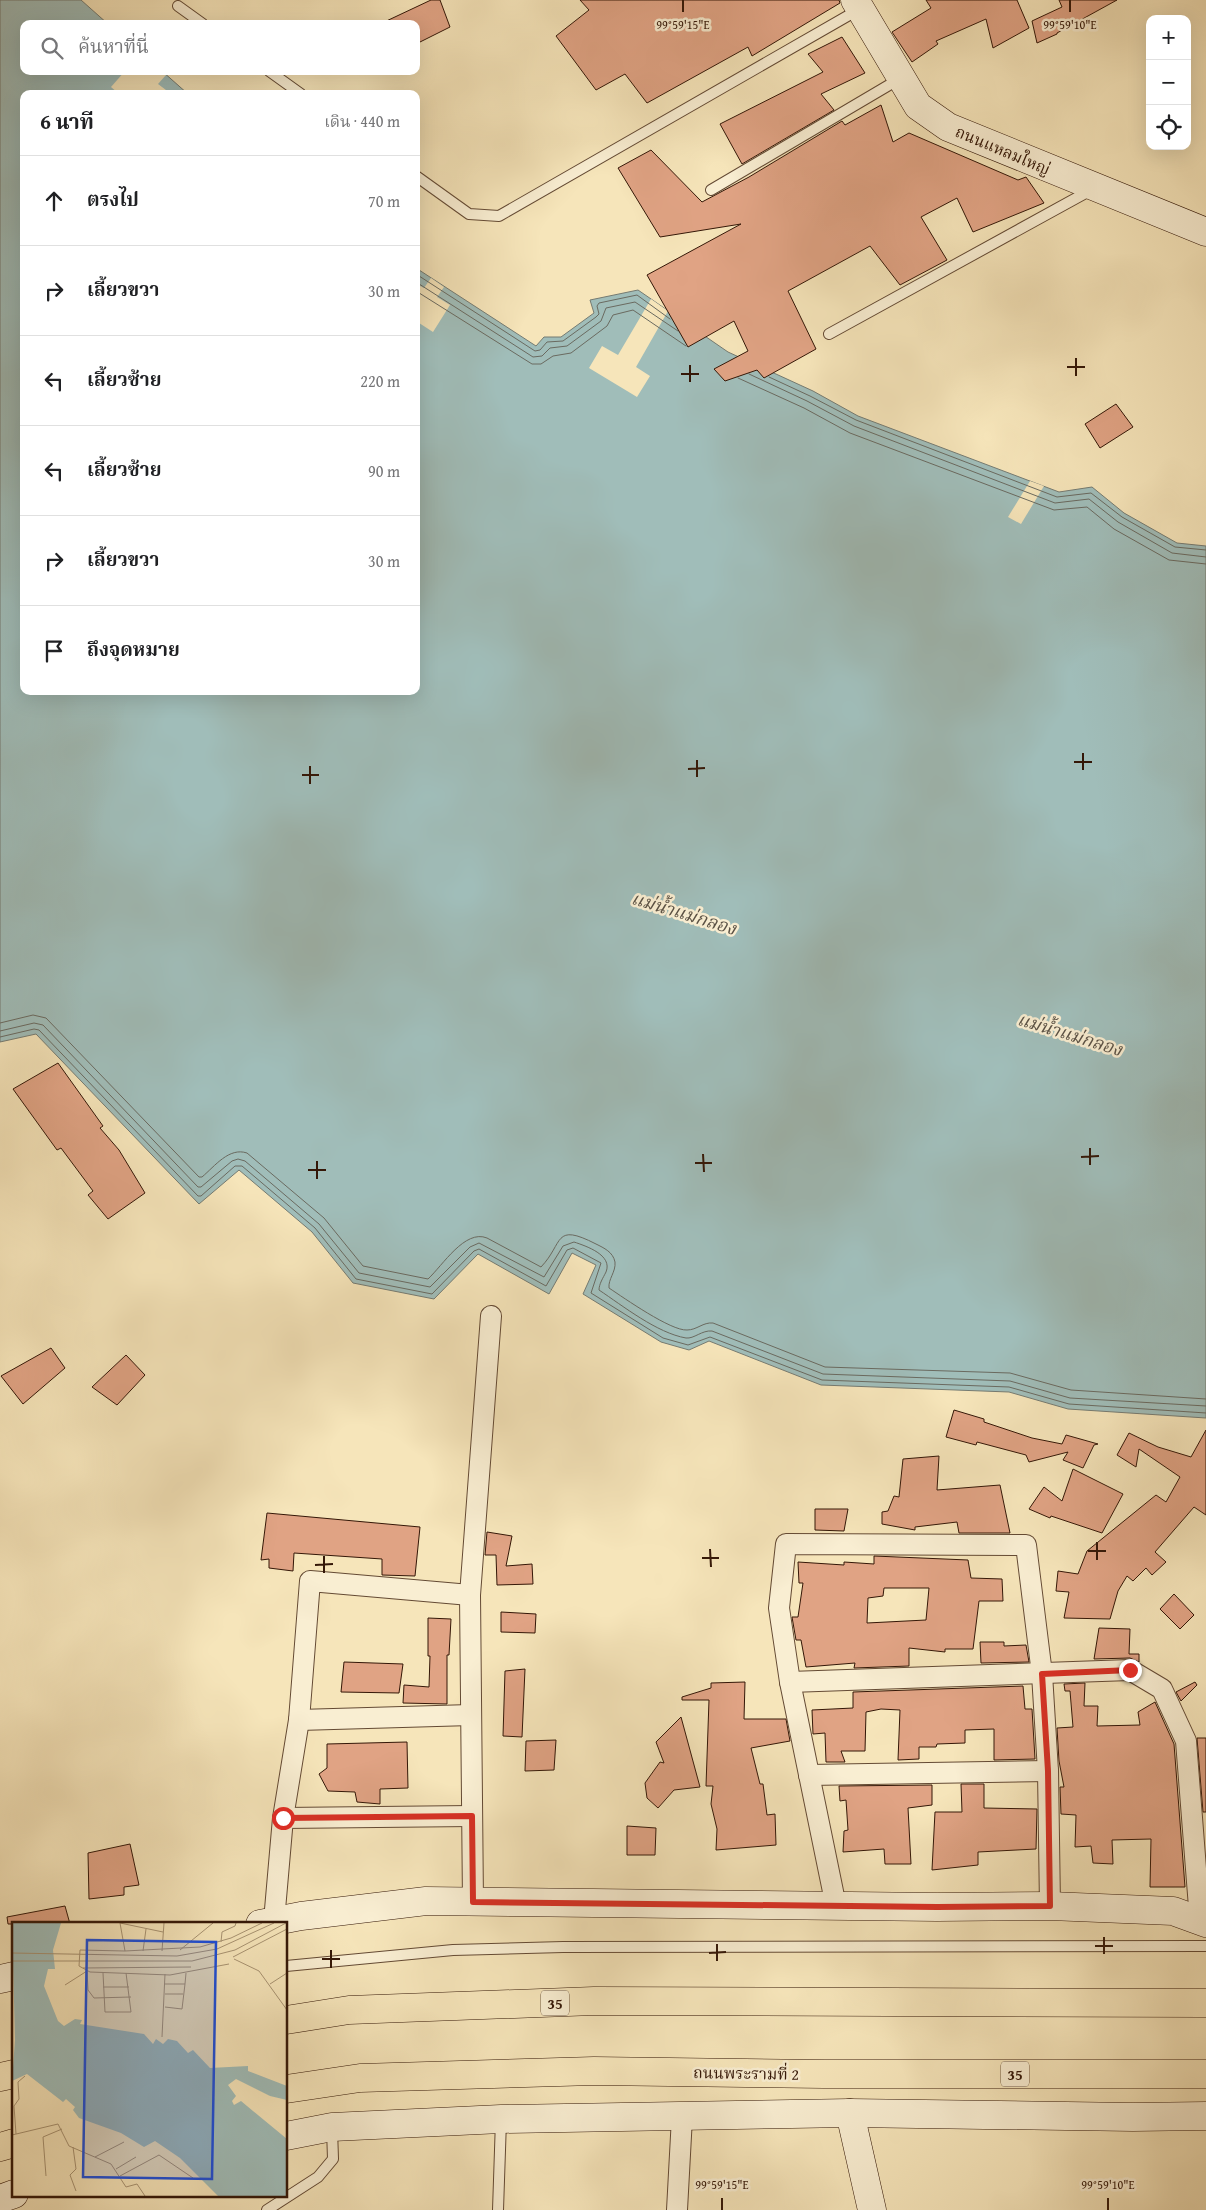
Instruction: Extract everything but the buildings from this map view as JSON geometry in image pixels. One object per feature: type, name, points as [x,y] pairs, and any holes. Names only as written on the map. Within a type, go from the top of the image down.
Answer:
[{"type":"highway","name":"35","points":[[288,2020],[349,2010],[584,2002],[1206,2003]]},
{"type":"highway","name":"ถนนพระรามที่ 2","points":[[288,2089],[360,2078],[594,2070],[824,2074],[1206,2074]]},
{"type":"street","name":"ถนนแหลมใหญ่","points":[[858,4],[918,106],[948,127],[1206,232]]},
{"type":"street","points":[[473,1902],[470,1595],[491,1316]]},
{"type":"street","points":[[836,1906],[790,1682],[779,1608],[786,1544],[1026,1545],[1042,1674],[1048,1771],[1050,1906]]},
{"type":"street","points":[[470,1595],[310,1581],[299,1720],[267,1922],[426,1901],[836,1906],[1050,1906],[1173,1911],[1204,1919],[1186,1741],[1162,1689],[1130,1670],[790,1682]]},
{"type":"street","points":[[299,1720],[471,1715]]},
{"type":"street","points":[[809,1775],[1048,1771]]},
{"type":"street","points":[[283,1818],[472,1816]]},
{"type":"street","points":[[288,2136],[332,2126],[501,2119],[850,2113],[1133,2117],[1206,2116]]},
{"type":"street","points":[[850,2113],[872,2210]]},
{"type":"street","points":[[677,2210],[682,2117]]},
{"type":"street","points":[[0,2199],[12,2195]]},
{"type":"lane","points":[[420,179],[469,214],[500,216],[858,4]]},
{"type":"lane","points":[[178,6],[197,20]]},
{"type":"lane","points":[[275,75],[295,90]]},
{"type":"lane","points":[[710,190],[901,78]]},
{"type":"lane","points":[[829,334],[1095,188]]},
{"type":"lane","points":[[288,1966],[453,1950],[545,1947],[1206,1946]]},
{"type":"lane","points":[[498,2210],[501,2119]]},
{"type":"lane","points":[[288,2196],[318,2177],[333,2159],[332,2126]]},
{"type":"lane","points":[[267,2210],[286,2198]]},
{"type":"water","name":"แม่น้ำแม่กลอง","points":[[0,0],[81,0],[104,20],[20,20],[20,75],[167,75],[183,90],[20,90],[20,695],[420,695],[420,271],[536,346],[544,337],[561,337],[594,313],[590,300],[638,290],[728,352],[813,391],[858,416],[1059,492],[1092,487],[1124,513],[1177,543],[1206,546],[1206,1418],[1068,1409],[1009,1392],[821,1385],[709,1341],[689,1350],[661,1342],[583,1294],[596,1265],[572,1253],[549,1294],[478,1254],[434,1299],[353,1283],[312,1232],[239,1170],[199,1204],[36,1034],[0,1042]]},
{"type":"pier","points":[[122,75],[166,75],[158,84],[166,90],[114,90],[111,87]]},
{"type":"pier","points":[[431,278],[444,287],[437,297],[450,305],[433,332],[420,324],[420,286],[424,288]]},
{"type":"pier","points":[[651,299],[668,311],[636,367],[650,376],[637,397],[589,368],[602,346],[618,355]]},
{"type":"pier","points":[[1030,481],[1044,486],[1021,524],[1008,517]]},
{"type":"route","points":[[283,1818],[472,1816],[473,1902],[937,1907],[1050,1906],[1048,1771],[1042,1674],[1130,1670]]}]
